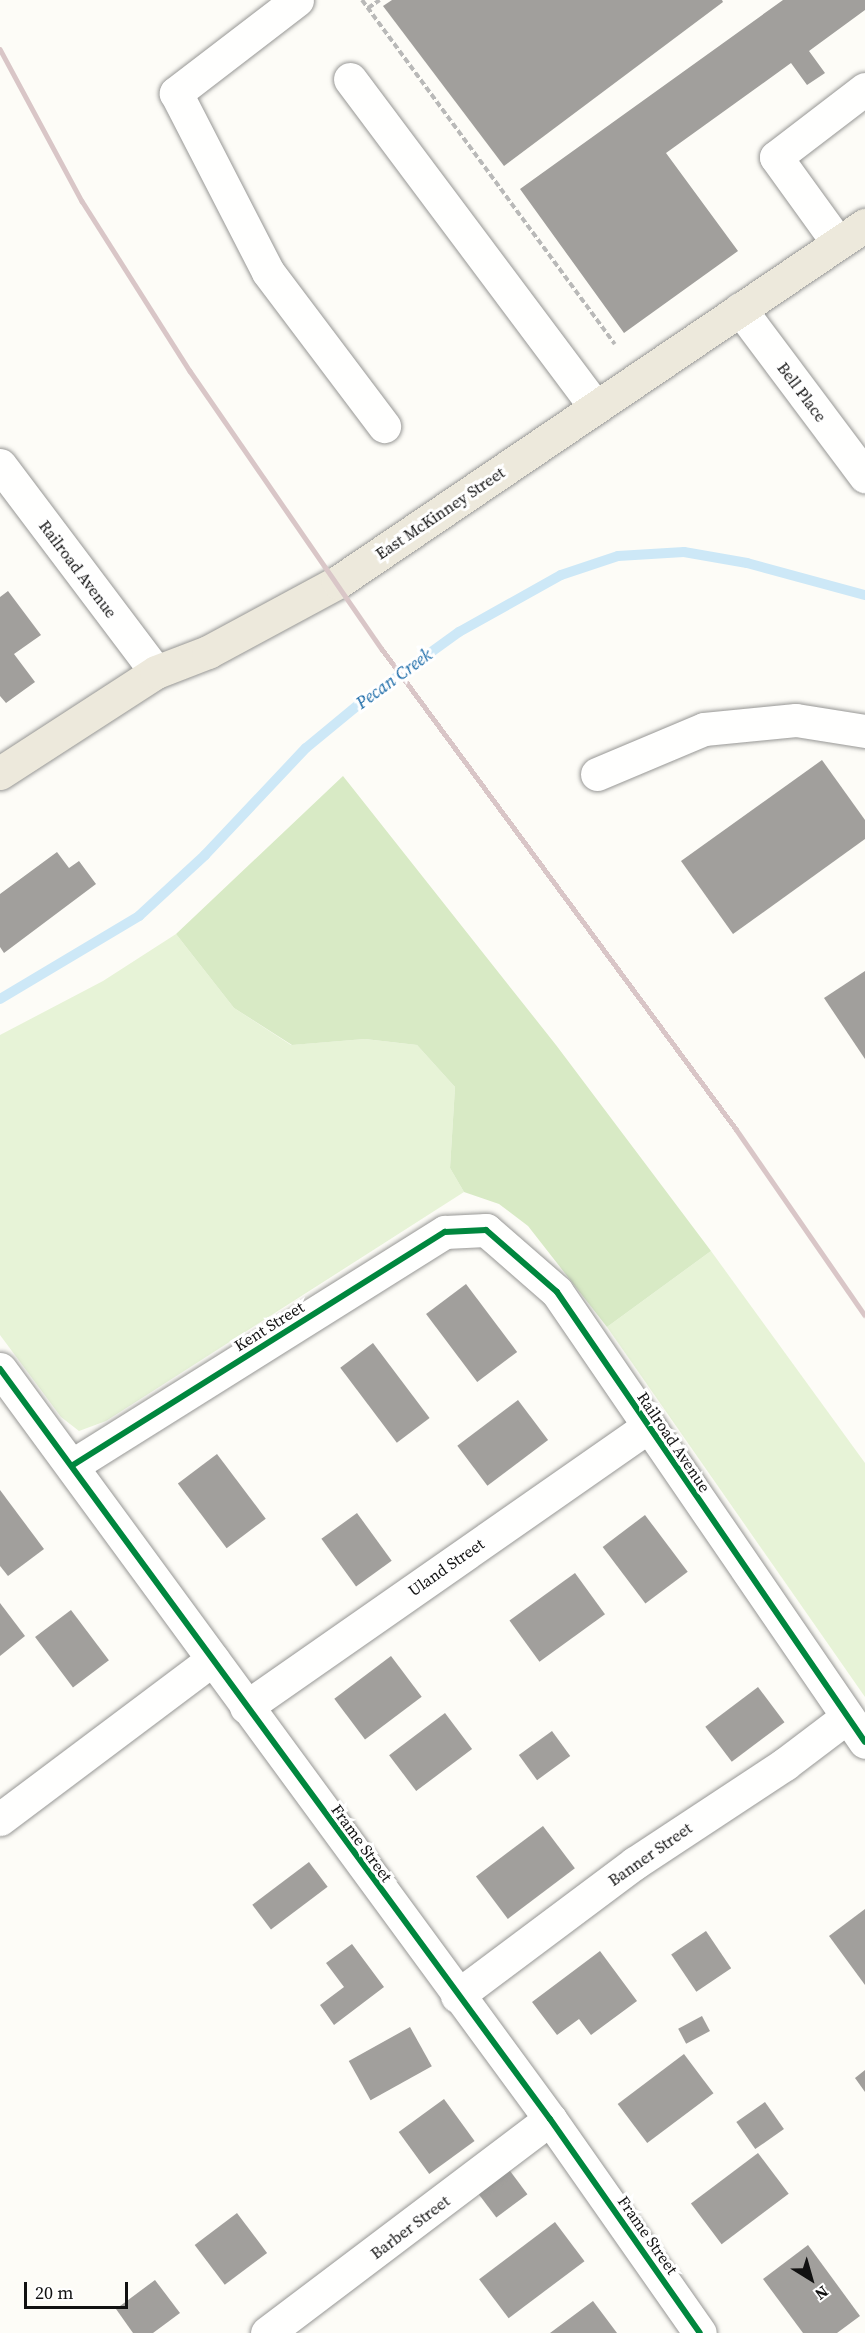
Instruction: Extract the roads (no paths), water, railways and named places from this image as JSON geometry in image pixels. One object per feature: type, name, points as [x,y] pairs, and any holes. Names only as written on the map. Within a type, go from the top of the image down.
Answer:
[{"type":"main road","name":"East McKinney Street","points":[[0,774],[156,672],[208,652],[338,582],[865,225]]},
{"type":"street","points":[[297,0],[176,93],[268,272],[384,426]]},
{"type":"street","points":[[350,79],[595,407]]},
{"type":"street","points":[[838,243],[776,157],[865,89]]},
{"type":"street","name":"Bell Place","points":[[740,309],[864,471]]},
{"type":"street","name":"Railroad Avenue","points":[[0,465],[156,672]]},
{"type":"street","points":[[597,774],[704,729],[796,720],[865,731]]},
{"type":"street","name":"Railroad Avenue","points":[[486,1230],[557,1292],[646,1427],[856,1730]]},
{"type":"street","name":"Kent Street","points":[[73,1464],[445,1232],[486,1230]]},
{"type":"street","name":"Frame Street","points":[[0,1369],[73,1464],[246,1707],[457,1996],[550,2119],[700,2333]]},
{"type":"street","name":"Uland Street","points":[[246,1707],[646,1427]]},
{"type":"street","points":[[0,1819],[213,1659]]},
{"type":"street","name":"Banner Street","points":[[457,1996],[634,1863],[785,1764],[856,1730]]},
{"type":"street","name":"Barber Street","points":[[267,2333],[550,2119]]},
{"type":"waterway","name":"Pecan Creek","points":[[0,999],[139,916],[205,855],[306,748],[358,705],[459,632],[561,575],[618,556],[684,552],[747,563],[865,595]]},
{"type":"railway","points":[[0,49],[82,201],[190,371],[382,649],[736,1129],[865,1315]]}]
